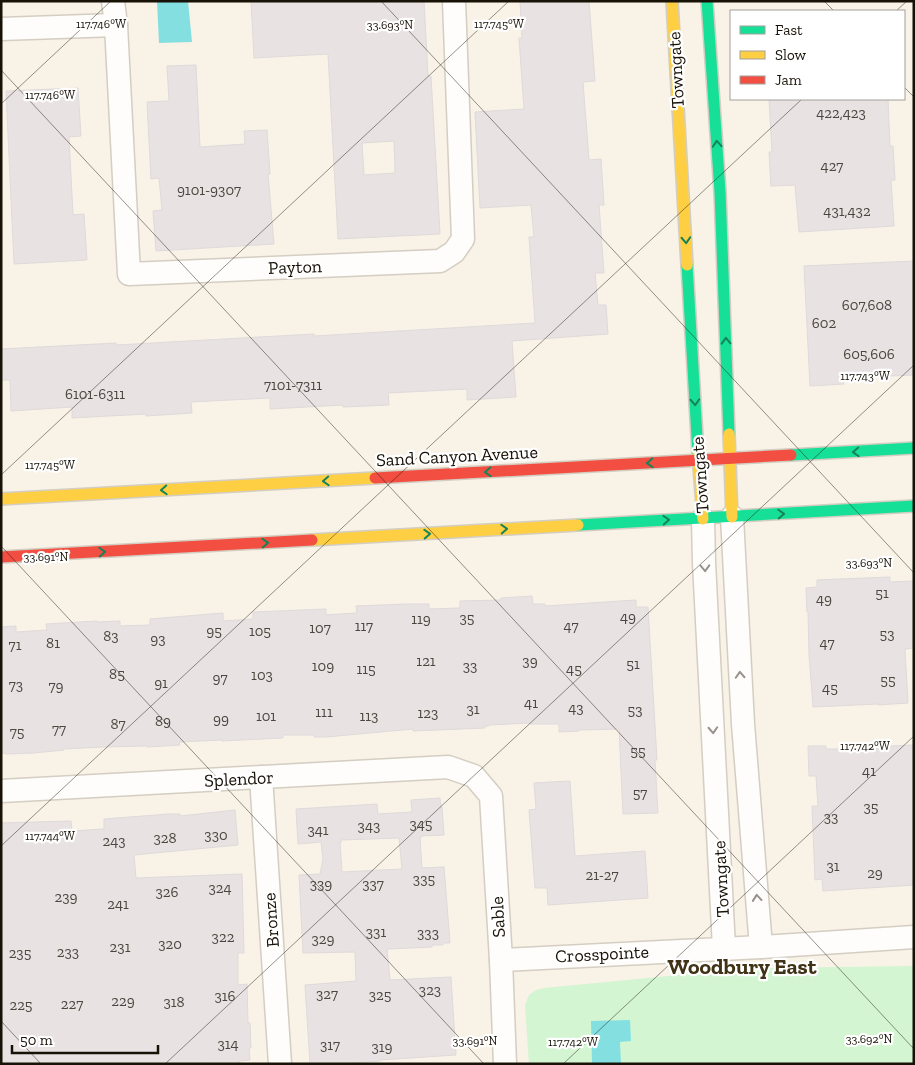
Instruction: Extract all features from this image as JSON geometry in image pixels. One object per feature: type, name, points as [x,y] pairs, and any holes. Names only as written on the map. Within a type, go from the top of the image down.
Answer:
[{"type":"main road","name":"Towngate","points":[[672,1],[695,415],[703,519]]},
{"type":"main road","name":"Towngate","points":[[706,1],[720,192],[732,517]]},
{"type":"main road","name":"Sand Canyon Avenue","points":[[1,499],[914,448]]},
{"type":"main road","points":[[1,557],[914,506]]},
{"type":"street","name":"Payton","points":[[113,1],[116,25],[129,274],[440,261],[454,252],[463,239],[454,1]]},
{"type":"street","points":[[1,29],[116,25]]},
{"type":"street","name":"Towngate","points":[[732,517],[743,724],[761,947]]},
{"type":"street","name":"Towngate","points":[[703,519],[724,948]]},
{"type":"street","name":"Splendor","points":[[1,791],[448,767],[474,776]]},
{"type":"street","name":"Sable","points":[[474,776],[491,796],[505,1064]]},
{"type":"street","name":"Bronze","points":[[262,777],[280,1064]]},
{"type":"street","name":"Crosspointe","points":[[500,960],[914,937]]},
{"type":"green space","points":[[914,966],[914,1064],[529,1064],[525,1005],[529,995],[536,990],[752,968]]},
{"type":"water","points":[[157,1],[188,1],[192,42],[159,43]]},
{"type":"water","points":[[630,1020],[631,1041],[620,1042],[621,1064],[592,1064],[591,1021]]},
{"type":"building","points":[[251,1],[424,1],[428,76],[431,76],[440,234],[338,239],[328,54],[254,58]],"holes":[[[394,141],[395,173],[364,175],[362,143]]]},
{"type":"building","points":[[520,1],[589,1],[595,81],[583,82],[589,160],[601,159],[604,205],[599,205],[604,273],[595,273],[598,305],[606,305],[608,334],[512,341],[516,397],[467,400],[467,389],[388,393],[389,405],[343,407],[343,405],[270,409],[270,398],[191,402],[192,413],[146,416],[146,414],[72,418],[72,407],[11,411],[10,380],[1,380],[1,349],[116,343],[116,345],[314,334],[314,336],[535,323],[529,237],[534,237],[531,205],[480,208],[475,112],[524,109],[519,38],[522,38]]},
{"type":"building","points":[[196,65],[200,147],[245,144],[244,131],[267,130],[270,174],[268,174],[274,244],[156,251],[153,211],[162,210],[159,178],[151,179],[147,102],[169,101],[167,66]]},
{"type":"building","points":[[78,88],[81,136],[69,137],[73,215],[84,214],[87,260],[14,264],[6,91]]},
{"type":"building","points":[[769,100],[888,100],[890,146],[893,146],[895,180],[891,180],[894,226],[799,232],[795,185],[771,186],[769,152],[772,152]]},
{"type":"building","points":[[914,261],[914,375],[844,378],[844,384],[810,386],[804,266]]},
{"type":"building","points":[[890,577],[890,582],[914,581],[914,648],[905,649],[908,703],[813,707],[806,588],[817,587],[817,580]]},
{"type":"building","points":[[532,596],[533,604],[545,604],[545,606],[636,600],[636,607],[648,607],[657,760],[655,760],[658,813],[623,814],[619,729],[559,732],[559,724],[530,723],[489,725],[485,726],[485,728],[413,731],[413,729],[326,737],[283,735],[283,738],[179,742],[180,745],[1,753],[1,627],[16,626],[16,632],[47,630],[46,624],[97,621],[120,621],[120,626],[150,625],[150,619],[223,613],[223,621],[253,619],[253,612],[326,609],[326,615],[357,613],[356,606],[429,604],[429,609],[460,608],[460,601],[501,600],[501,598]]},
{"type":"building","points":[[914,745],[914,885],[823,891],[822,879],[815,880],[812,806],[818,806],[816,776],[809,776],[808,746],[826,746],[826,749],[844,750]]},
{"type":"building","points":[[570,781],[575,856],[645,851],[648,898],[548,905],[547,888],[535,888],[529,810],[536,809],[534,783]]},
{"type":"building","points":[[440,798],[444,835],[421,836],[422,868],[444,867],[450,943],[432,945],[432,947],[387,949],[390,980],[451,977],[456,1055],[380,1060],[353,1064],[310,1064],[305,985],[356,981],[355,952],[303,953],[299,875],[320,874],[323,859],[321,842],[298,844],[296,809],[377,804],[378,814],[412,812],[411,800]],"holes":[[[399,838],[402,869],[342,872],[341,840]]]},
{"type":"building","points":[[235,810],[238,845],[134,855],[136,878],[242,874],[244,953],[238,953],[238,985],[247,984],[250,1060],[228,1064],[2,1064],[1,823],[71,821],[72,831],[104,829],[104,819],[169,814],[180,814],[180,816]]},
{"type":"traffic: fast","points":[[707,1],[720,192],[729,434]]},
{"type":"traffic: fast","points":[[687,265],[698,454]]},
{"type":"traffic: fast","points":[[791,455],[914,448]]},
{"type":"traffic: fast","points":[[578,525],[914,506]]},
{"type":"traffic: slow","points":[[672,1],[687,265]]},
{"type":"traffic: slow","points":[[729,434],[732,517]]},
{"type":"traffic: slow","points":[[698,454],[703,519]]},
{"type":"traffic: slow","points":[[1,499],[375,478]]},
{"type":"traffic: slow","points":[[312,540],[578,525]]},
{"type":"traffic: jam","points":[[375,478],[791,455]]},
{"type":"traffic: jam","points":[[1,557],[312,540]]},
{"type":"district","name":"Woodbury East","points":[[742,966]]}]
